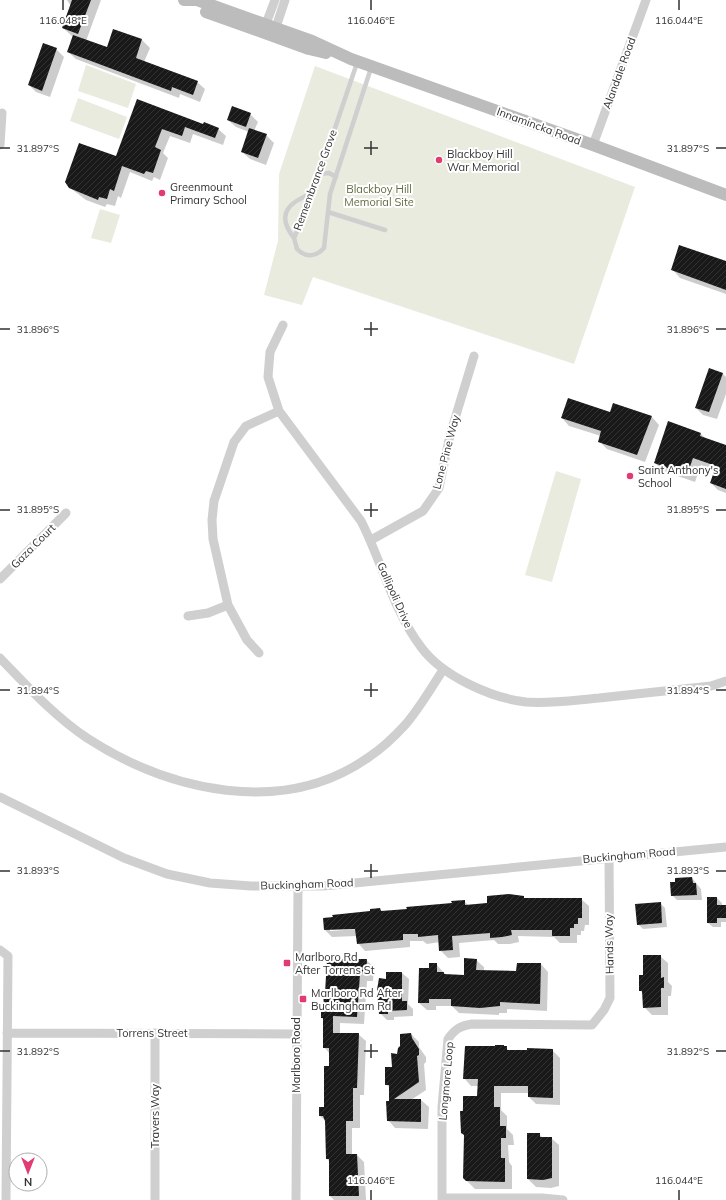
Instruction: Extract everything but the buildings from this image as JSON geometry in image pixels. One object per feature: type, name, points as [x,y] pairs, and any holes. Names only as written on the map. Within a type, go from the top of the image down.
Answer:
[{"type":"main road","name":"Innamincka Road","points":[[184,0],[194,8],[269,30],[309,49],[372,66],[593,145],[726,195]]},
{"type":"street","points":[[269,30],[275,0]]},
{"type":"street","points":[[269,30],[285,0]]},
{"type":"street","name":"Alandale Road","points":[[593,145],[646,0]]},
{"type":"street","points":[[0,145],[2,113]]},
{"type":"street","name":"Gallipoli Drive","points":[[283,325],[270,352],[268,376],[279,411],[356,515],[371,540],[405,622],[421,648],[443,670],[470,685],[501,696],[525,702],[553,702],[695,688],[711,686],[726,681]]},
{"type":"street","name":"Lone Pine Way","points":[[371,540],[422,511],[439,488],[450,435],[474,356]]},
{"type":"street","points":[[259,653],[247,640],[228,606],[213,539],[212,520],[214,501],[234,442],[246,426],[279,411]]},
{"type":"street","name":"Gaza Court","points":[[0,579],[66,513]]},
{"type":"street","points":[[188,616],[208,613],[228,606]]},
{"type":"street","points":[[0,658],[36,696],[87,738],[156,773],[198,786],[239,792],[272,793],[308,786],[340,774],[369,757],[405,725],[443,670]]},
{"type":"street","name":"Buckingham Road","points":[[0,797],[124,858],[167,874],[210,883],[251,886],[298,887],[726,847]]},
{"type":"street","name":"Hands Way","points":[[592,1025],[604,1010],[610,998],[609,857]]},
{"type":"street","name":"Marlboro Road","points":[[296,1200],[298,887]]},
{"type":"street","points":[[0,950],[8,956],[6,1200]]},
{"type":"street","name":"Longmore Loop","points":[[442,1199],[442,1107],[446,1077],[448,1038],[453,1031],[461,1026],[472,1024],[592,1025]]},
{"type":"street","name":"Torrens Street","points":[[7,1033],[155,1032],[296,1034]]},
{"type":"street","name":"Travers Way","points":[[155,1032],[155,1200]]},
{"type":"street","points":[[442,1199],[542,1198],[563,1200]]},
{"type":"lane","name":"Remembrance Grove","points":[[354,60],[313,192],[294,238],[294,244],[301,253],[314,256],[320,253],[327,241],[330,194],[372,66]]},
{"type":"lane","points":[[318,174],[329,173],[336,177]]},
{"type":"lane","points":[[294,238],[285,223],[287,209],[298,198],[313,192]]},
{"type":"lane","points":[[328,212],[385,230]]},
{"type":"green space","points":[[86,65],[136,84],[128,108],[78,91]]},
{"type":"green space","name":"Blackboy Hill Memorial Site","points":[[315,66],[635,187],[574,364],[313,277],[302,305],[264,295],[278,241],[279,174]]},
{"type":"green space","points":[[78,98],[127,117],[119,139],[70,121]]},
{"type":"green space","points":[[100,209],[120,215],[111,243],[91,238]]},
{"type":"green space","points":[[556,471],[581,479],[552,582],[525,575]]},
{"type":"place","name":"Blackboy Hill War Memorial","points":[[439,160]]},
{"type":"place","name":"Greenmount Primary School","points":[[162,193]]},
{"type":"place","name":"Saint Anthony's School","points":[[630,476]]},
{"type":"place","name":"Marlboro Rd After Torrens St","points":[[287,963]]},
{"type":"place","name":"Marlboro Rd After Buckingham Rd","points":[[303,999]]}]
